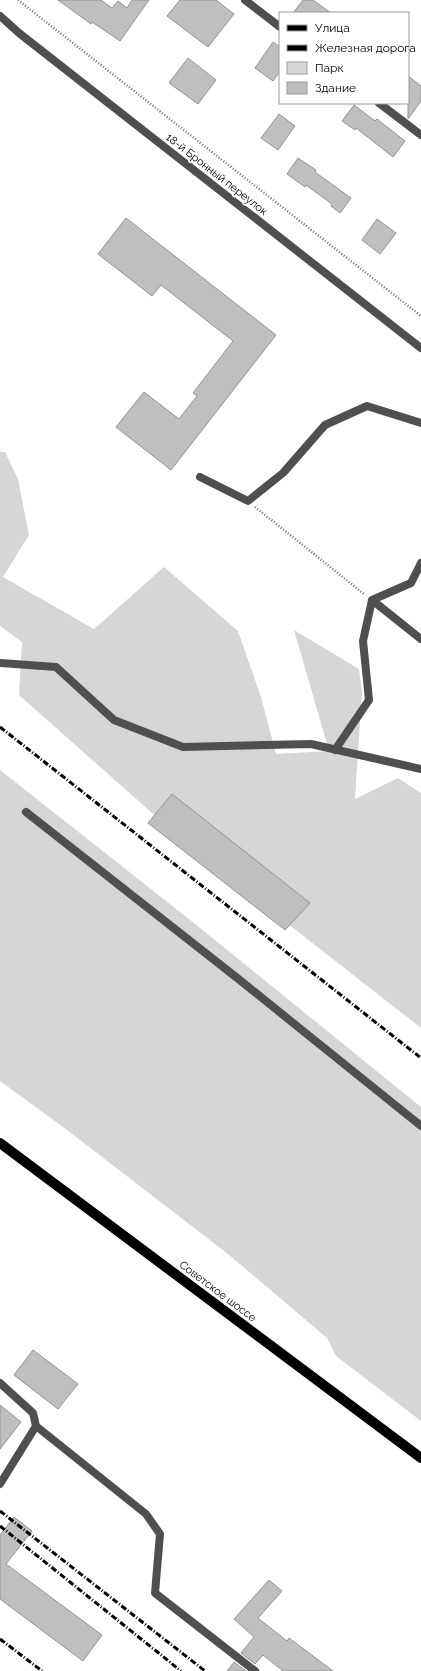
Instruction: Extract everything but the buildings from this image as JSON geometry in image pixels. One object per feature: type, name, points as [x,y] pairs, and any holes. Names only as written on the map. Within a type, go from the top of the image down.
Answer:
[{"type":"main road","name":"Советское шоссе","points":[[0,1143],[421,1458]]},
{"type":"street","points":[[245,0],[279,26]]},
{"type":"street","name":"18-й Бронный переулок","points":[[0,16],[421,348]]},
{"type":"street","points":[[380,104],[421,135]]},
{"type":"street","points":[[200,477],[248,501],[283,473],[324,425],[367,406],[421,423]]},
{"type":"street","points":[[372,600],[411,583],[421,563]]},
{"type":"street","points":[[372,600],[421,639]]},
{"type":"street","points":[[335,750],[369,700],[363,641],[372,600]]},
{"type":"street","points":[[0,663],[56,666],[114,720],[183,747],[311,744],[421,769]]},
{"type":"street","points":[[26,812],[235,976],[421,1126]]},
{"type":"street","points":[[0,1383],[33,1413],[36,1426],[146,1514],[160,1534],[155,1593],[255,1671]]},
{"type":"street","points":[[0,1484],[36,1426]]},
{"type":"path","points":[[18,0],[421,316]]},
{"type":"path","points":[[248,501],[372,600]]},
{"type":"green space","points":[[0,452],[5,452],[18,479],[29,535],[3,577],[94,629],[164,567],[238,631],[261,697],[276,754],[329,751],[294,630],[359,669],[362,692],[355,799],[398,778],[421,793],[421,1028],[196,852],[19,695],[22,642],[0,626]]},
{"type":"green space","points":[[0,770],[194,923],[421,1107],[421,1421],[336,1356],[327,1338],[228,1254],[67,1130],[0,1081]]},
{"type":"railway","points":[[0,727],[421,1058]]},
{"type":"railway","points":[[0,1511],[205,1671]]},
{"type":"railway","points":[[0,1526],[181,1671]]},
{"type":"railway","points":[[0,1639],[42,1671]]}]
